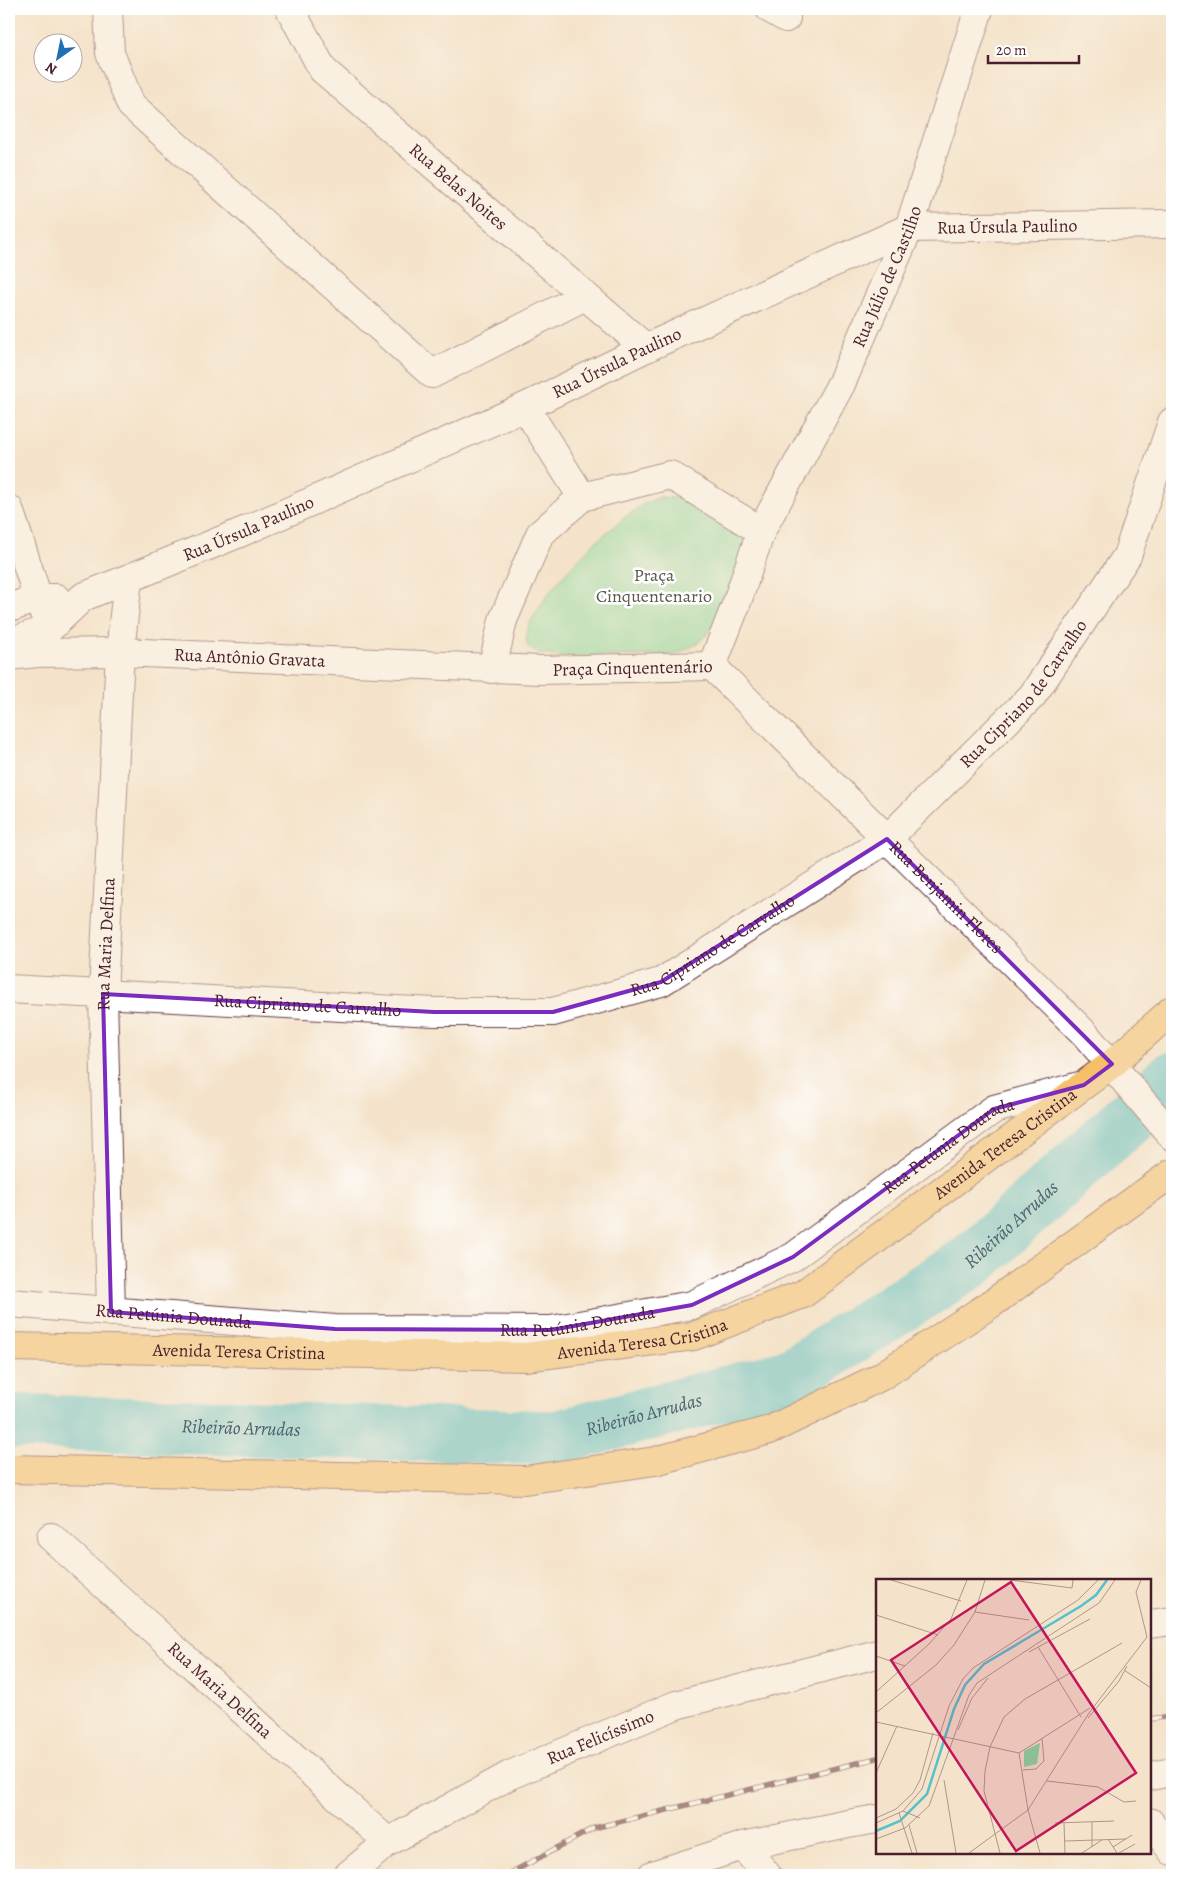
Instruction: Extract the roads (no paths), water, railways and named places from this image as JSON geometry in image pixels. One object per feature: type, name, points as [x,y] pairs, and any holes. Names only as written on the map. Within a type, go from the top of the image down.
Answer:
[{"type":"main road","name":"Avenida Teresa Cristina","points":[[9,1347],[525,1357],[694,1336],[803,1294],[1084,1085],[1118,1071],[1172,1010]]},
{"type":"main road","points":[[9,1469],[525,1480],[655,1461],[770,1430],[880,1376],[990,1304],[1172,1173]]},
{"type":"street","points":[[108,9],[110,53],[130,105],[432,374],[585,296]]},
{"type":"street","name":"Rua Belas Noites","points":[[290,9],[323,70],[646,348]]},
{"type":"street","name":"Rua Júlio de Castilho","points":[[761,531],[841,384],[908,228],[979,9]]},
{"type":"street","name":"Rua Úrsula Paulino","points":[[9,608],[38,598],[83,597],[242,532],[525,407],[646,348],[908,228],[1172,224]]},
{"type":"street","points":[[525,407],[582,497]]},
{"type":"street","name":"Rua Cipriano de Carvalho","points":[[9,989],[434,1012],[553,1012],[661,982],[887,839],[1032,696],[1127,556],[1172,422]]},
{"type":"street","points":[[492,669],[503,620],[540,534],[582,497],[670,475],[761,531]]},
{"type":"street","points":[[9,509],[38,598],[50,628]]},
{"type":"street","name":"Praça Cinquentenário","points":[[492,669],[540,670],[712,666],[738,602],[761,531]]},
{"type":"street","name":"Rua Maria Delfina","points":[[111,1312],[103,994],[120,652],[128,579]]},
{"type":"street","name":"Rua Úrsula Paulino","points":[[9,643],[50,628],[83,597]]},
{"type":"street","name":"Rua Antônio Gravata","points":[[9,656],[37,653],[120,652],[492,669]]},
{"type":"street","name":"Rua Benjamin Flores","points":[[712,666],[1084,1033],[1172,1136]]},
{"type":"street","name":"Rua Petúnia Dourada","points":[[9,1303],[335,1329],[551,1330],[692,1305],[793,1257],[994,1110],[1084,1085]]},
{"type":"street","name":"Rua Maria Delfina","points":[[51,1537],[388,1842]]},
{"type":"street","points":[[1151,1624],[1172,1621]]},
{"type":"street","name":"Rua Felicíssimo","points":[[348,1875],[388,1842],[510,1775],[676,1705],[876,1654]]},
{"type":"street","points":[[1151,1776],[1172,1772]]},
{"type":"street","points":[[652,1875],[743,1846],[876,1819]]},
{"type":"street","points":[[1151,1823],[1172,1851]]},
{"type":"street","points":[[743,1846],[767,1875]]},
{"type":"waterway","name":"Ribeirão Arrudas","points":[[9,1421],[555,1438],[788,1377],[970,1262],[1172,1079]]},
{"type":"railway","points":[[1151,1719],[1172,1716]]},
{"type":"railway","points":[[507,1875],[594,1828],[876,1758]]},
{"type":"park label","name":"Praça Cinquentenario","points":[[654,585]]}]
